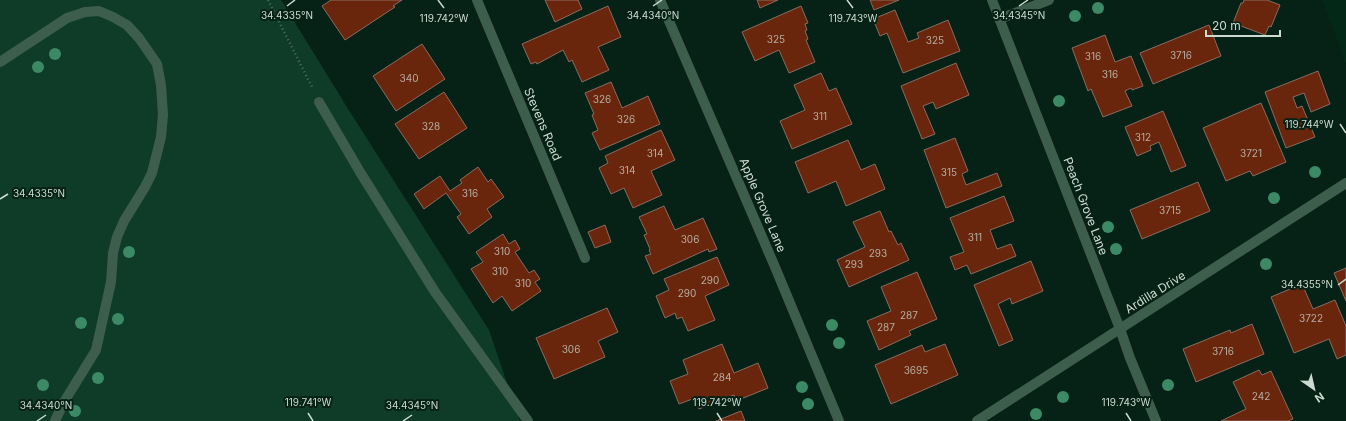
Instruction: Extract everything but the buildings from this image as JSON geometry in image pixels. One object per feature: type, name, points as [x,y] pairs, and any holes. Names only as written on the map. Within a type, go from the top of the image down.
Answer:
[{"type":"street","name":"Stevens Road","points":[[477,0],[585,258]]},
{"type":"street","name":"Apple Grove Lane","points":[[660,0],[775,267],[839,421]]},
{"type":"street","name":"Peach Grove Lane","points":[[992,0],[1130,358],[1156,421]]},
{"type":"street","points":[[999,19],[1048,0]]},
{"type":"street","points":[[0,62],[67,18],[85,12],[99,11],[127,25],[139,38],[157,64],[161,85],[163,101],[162,129],[152,173],[124,221],[117,237],[113,253],[111,282],[96,350],[64,402],[55,421]]},
{"type":"street","points":[[319,102],[360,172],[435,292],[528,421]]},
{"type":"street","name":"Ardilla Drive","points":[[977,421],[1346,183]]},
{"type":"path","points":[[268,0],[319,102]]},
{"type":"shaded area","points":[[0,0],[281,0],[350,112],[489,330],[520,421],[0,421]]},
{"type":"shaded area","points":[[1322,0],[1346,0],[1346,64]]}]
